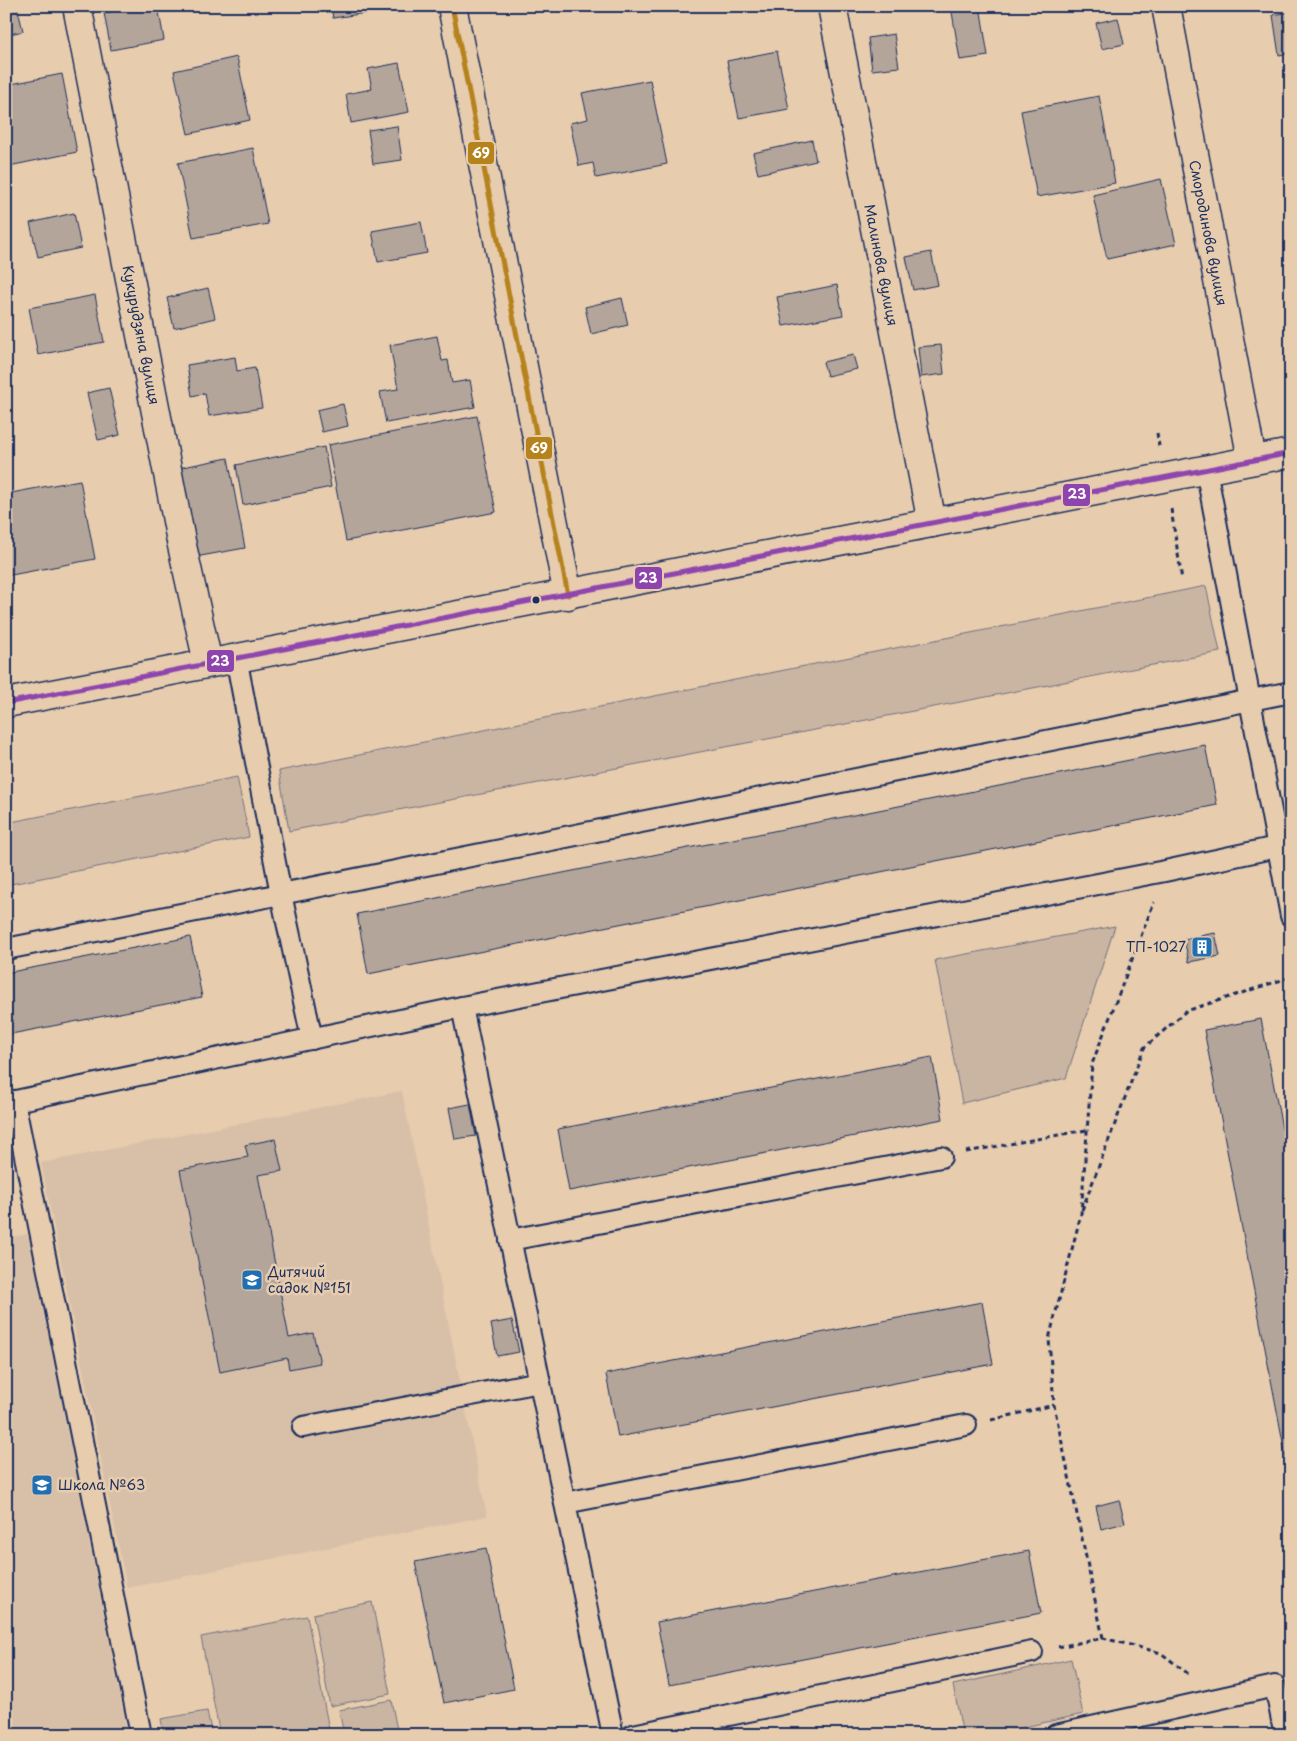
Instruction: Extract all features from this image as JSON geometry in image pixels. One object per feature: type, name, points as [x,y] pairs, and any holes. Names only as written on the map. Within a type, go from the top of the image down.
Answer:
[{"type":"street","name":"Кукурудзяна вулиця","points":[[77,6],[179,531],[208,663]]},
{"type":"street","points":[[452,6],[568,595]]},
{"type":"street","name":"Малинова вулиця","points":[[832,6],[932,523]]},
{"type":"street","name":"Смородинова вулиця","points":[[1166,6],[1252,460]]},
{"type":"street","points":[[6,703],[1291,453]]},
{"type":"lane","points":[[1206,470],[1250,700],[1285,846],[1291,916]]},
{"type":"lane","points":[[236,657],[281,894],[312,1039]]},
{"type":"lane","points":[[6,949],[1291,692]]},
{"type":"lane","points":[[141,1735],[10,1102],[462,1008],[1285,846]]},
{"type":"lane","points":[[462,1008],[613,1735]]},
{"type":"lane","points":[[510,1240],[941,1157]]},
{"type":"lane","points":[[303,1427],[540,1382]]},
{"type":"lane","points":[[565,1503],[966,1425]]},
{"type":"lane","points":[[633,1735],[1032,1652]]},
{"type":"lane","points":[[1056,1735],[1275,1686],[1285,1735]]},
{"type":"path","points":[[1166,477],[1182,580]]},
{"type":"path","points":[[1081,1214],[1092,1064],[1165,871]]},
{"type":"path","points":[[1103,1638],[1054,1405],[1049,1339],[1081,1214],[1144,1048],[1186,1011],[1291,977]]},
{"type":"path","points":[[941,1157],[1086,1130]]},
{"type":"path","points":[[966,1425],[1054,1405]]},
{"type":"path","points":[[1032,1652],[1103,1638],[1161,1653],[1219,1698]]},
{"type":"shaded area","points":[[1206,586],[1220,652],[289,831],[279,771]]},
{"type":"shaded area","points":[[237,777],[249,837],[6,885],[6,823]]},
{"type":"shaded area","points":[[1115,926],[1066,1078],[962,1103],[935,960]]},
{"type":"shaded area","name":"Дитячий садок №151","points":[[402,1091],[487,1516],[127,1588],[41,1163]]},
{"type":"shaded area","name":"Школа №63","points":[[28,1234],[128,1735],[6,1735],[6,1238]]},
{"type":"shaded area","points":[[372,1602],[390,1694],[330,1706],[313,1614]]},
{"type":"shaded area","points":[[307,1616],[330,1735],[220,1735],[201,1637]]},
{"type":"shaded area","points":[[1071,1659],[1083,1714],[988,1735],[963,1735],[953,1685]]},
{"type":"shaded area","points":[[391,1700],[398,1735],[344,1735],[339,1710]]},
{"type":"shaded area","points":[[207,1711],[212,1735],[164,1735],[161,1719]]},
{"type":"building","points":[[6,6],[17,6],[23,31],[6,35]]},
{"type":"building","points":[[144,6],[158,6],[164,40],[111,50],[104,13]]},
{"type":"building","points":[[331,6],[386,6],[387,10],[333,18]]},
{"type":"building","points":[[951,6],[980,6],[988,56],[960,60]]},
{"type":"building","points":[[1291,12],[1291,53],[1279,55],[1273,15]]},
{"type":"building","points":[[1118,18],[1124,44],[1102,49],[1096,23]]},
{"type":"building","points":[[894,34],[899,67],[872,70],[868,38]]},
{"type":"building","points":[[777,51],[789,109],[739,118],[727,61]]},
{"type":"building","points":[[237,57],[250,120],[188,134],[174,71]]},
{"type":"building","points":[[399,63],[409,112],[351,123],[346,94],[372,89],[368,69]]},
{"type":"building","points":[[62,74],[77,152],[9,166],[6,152],[6,85]]},
{"type":"building","points":[[650,80],[667,164],[596,178],[593,163],[579,166],[570,123],[588,119],[582,93]]},
{"type":"building","points":[[1099,96],[1115,183],[1037,197],[1021,111]]},
{"type":"building","points":[[397,126],[402,160],[373,164],[368,130]]},
{"type":"building","points":[[812,140],[816,161],[758,174],[753,153]]},
{"type":"building","points":[[253,148],[268,224],[193,238],[178,163]]},
{"type":"building","points":[[1161,179],[1176,244],[1107,259],[1093,195]]},
{"type":"building","points":[[74,213],[81,248],[38,257],[30,223]]},
{"type":"building","points":[[421,222],[427,253],[378,262],[372,231]]},
{"type":"building","points":[[931,252],[938,285],[913,290],[906,257]]},
{"type":"building","points":[[837,285],[843,315],[783,326],[777,297]]},
{"type":"building","points":[[208,288],[215,318],[174,328],[167,298]]},
{"type":"building","points":[[95,295],[104,342],[38,355],[29,308]]},
{"type":"building","points":[[622,298],[628,325],[591,334],[585,307]]},
{"type":"building","points":[[437,336],[442,361],[448,360],[452,383],[470,380],[475,407],[386,423],[380,392],[398,389],[390,345]]},
{"type":"building","points":[[941,345],[944,374],[921,377],[918,347]]},
{"type":"building","points":[[853,355],[857,369],[827,376],[823,362]]},
{"type":"building","points":[[235,357],[237,371],[255,368],[262,408],[209,416],[205,393],[192,396],[187,365]]},
{"type":"building","points":[[109,388],[120,435],[98,440],[87,393]]},
{"type":"building","points":[[343,404],[348,426],[322,432],[317,410]]},
{"type":"building","points":[[477,416],[496,512],[346,541],[328,445]]},
{"type":"building","points":[[324,447],[331,487],[243,505],[236,465]]},
{"type":"building","points":[[228,458],[245,548],[195,557],[178,468]]},
{"type":"building","points":[[80,480],[95,559],[6,576],[6,494]]},
{"type":"building","points":[[1205,745],[1217,805],[368,974],[357,914]]},
{"type":"building","name":"ТП-1027","points":[[1215,933],[1220,956],[1189,962],[1184,939]]},
{"type":"building","points":[[190,937],[202,997],[6,1035],[6,973]]},
{"type":"building","points":[[1261,1019],[1291,1175],[1291,1484],[1204,1030]]},
{"type":"building","points":[[932,1057],[943,1119],[569,1191],[558,1129]]},
{"type":"building","points":[[470,1104],[476,1136],[455,1139],[449,1108]]},
{"type":"building","points":[[275,1139],[282,1171],[258,1175],[289,1338],[313,1333],[320,1363],[289,1369],[287,1358],[220,1372],[180,1170],[248,1157],[245,1145]]},
{"type":"building","points":[[982,1302],[993,1364],[618,1437],[606,1374]]},
{"type":"building","points":[[512,1320],[519,1352],[497,1356],[491,1324]]},
{"type":"building","points":[[1119,1500],[1125,1523],[1101,1529],[1096,1506]]},
{"type":"building","points":[[486,1548],[514,1689],[444,1703],[415,1562]]},
{"type":"building","points":[[1029,1551],[1041,1613],[669,1685],[657,1622]]},
{"type":"transit line","name":"69","points":[[452,6],[568,595]]},
{"type":"transit line","name":"23","points":[[6,703],[1291,453]]},
{"type":"place","name":"ТП-1027","points":[[1202,947]]},
{"type":"place","name":"Дитячий садок №151","points":[[252,1280]]},
{"type":"place","name":"Школа №63","points":[[42,1485]]}]
